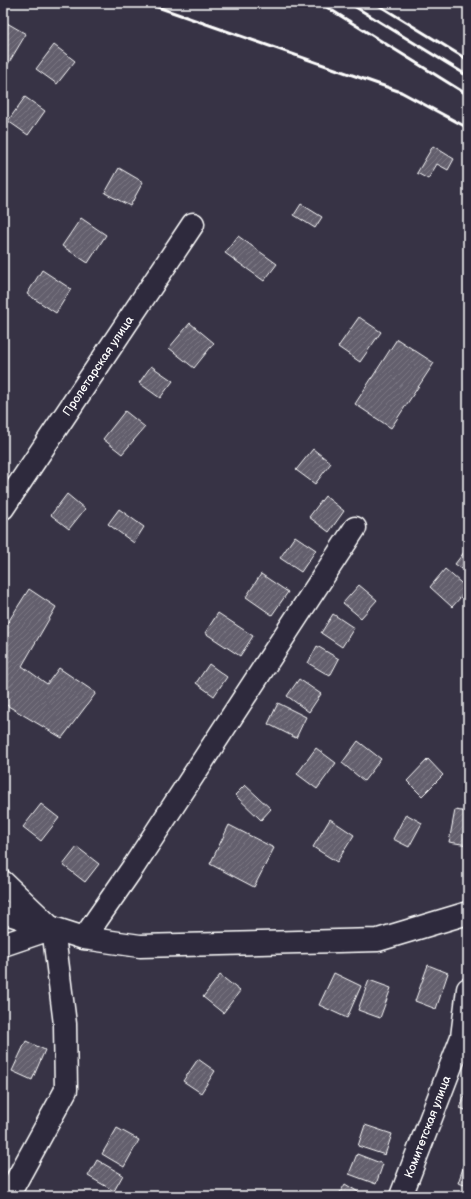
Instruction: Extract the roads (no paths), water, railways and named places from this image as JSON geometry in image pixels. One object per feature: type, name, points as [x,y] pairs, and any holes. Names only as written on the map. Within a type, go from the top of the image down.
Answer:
[{"type":"street","name":"Пролетарская улица","points":[[3,508],[193,224]]},
{"type":"street","points":[[84,938],[134,866],[355,528]]},
{"type":"street","points":[[3,882],[53,928],[65,1024],[66,1090],[8,1196]]},
{"type":"street","points":[[3,912],[84,938],[140,946],[378,940],[468,913]]},
{"type":"street","points":[[3,945],[53,928]]},
{"type":"street","name":"Комитетская улица","points":[[401,1196],[462,1037],[468,988]]},
{"type":"railway","points":[[146,3],[401,92],[468,128]]},
{"type":"railway","points":[[320,3],[468,95]]},
{"type":"railway","points":[[349,3],[468,76]]},
{"type":"railway","points":[[375,3],[468,60]]}]
